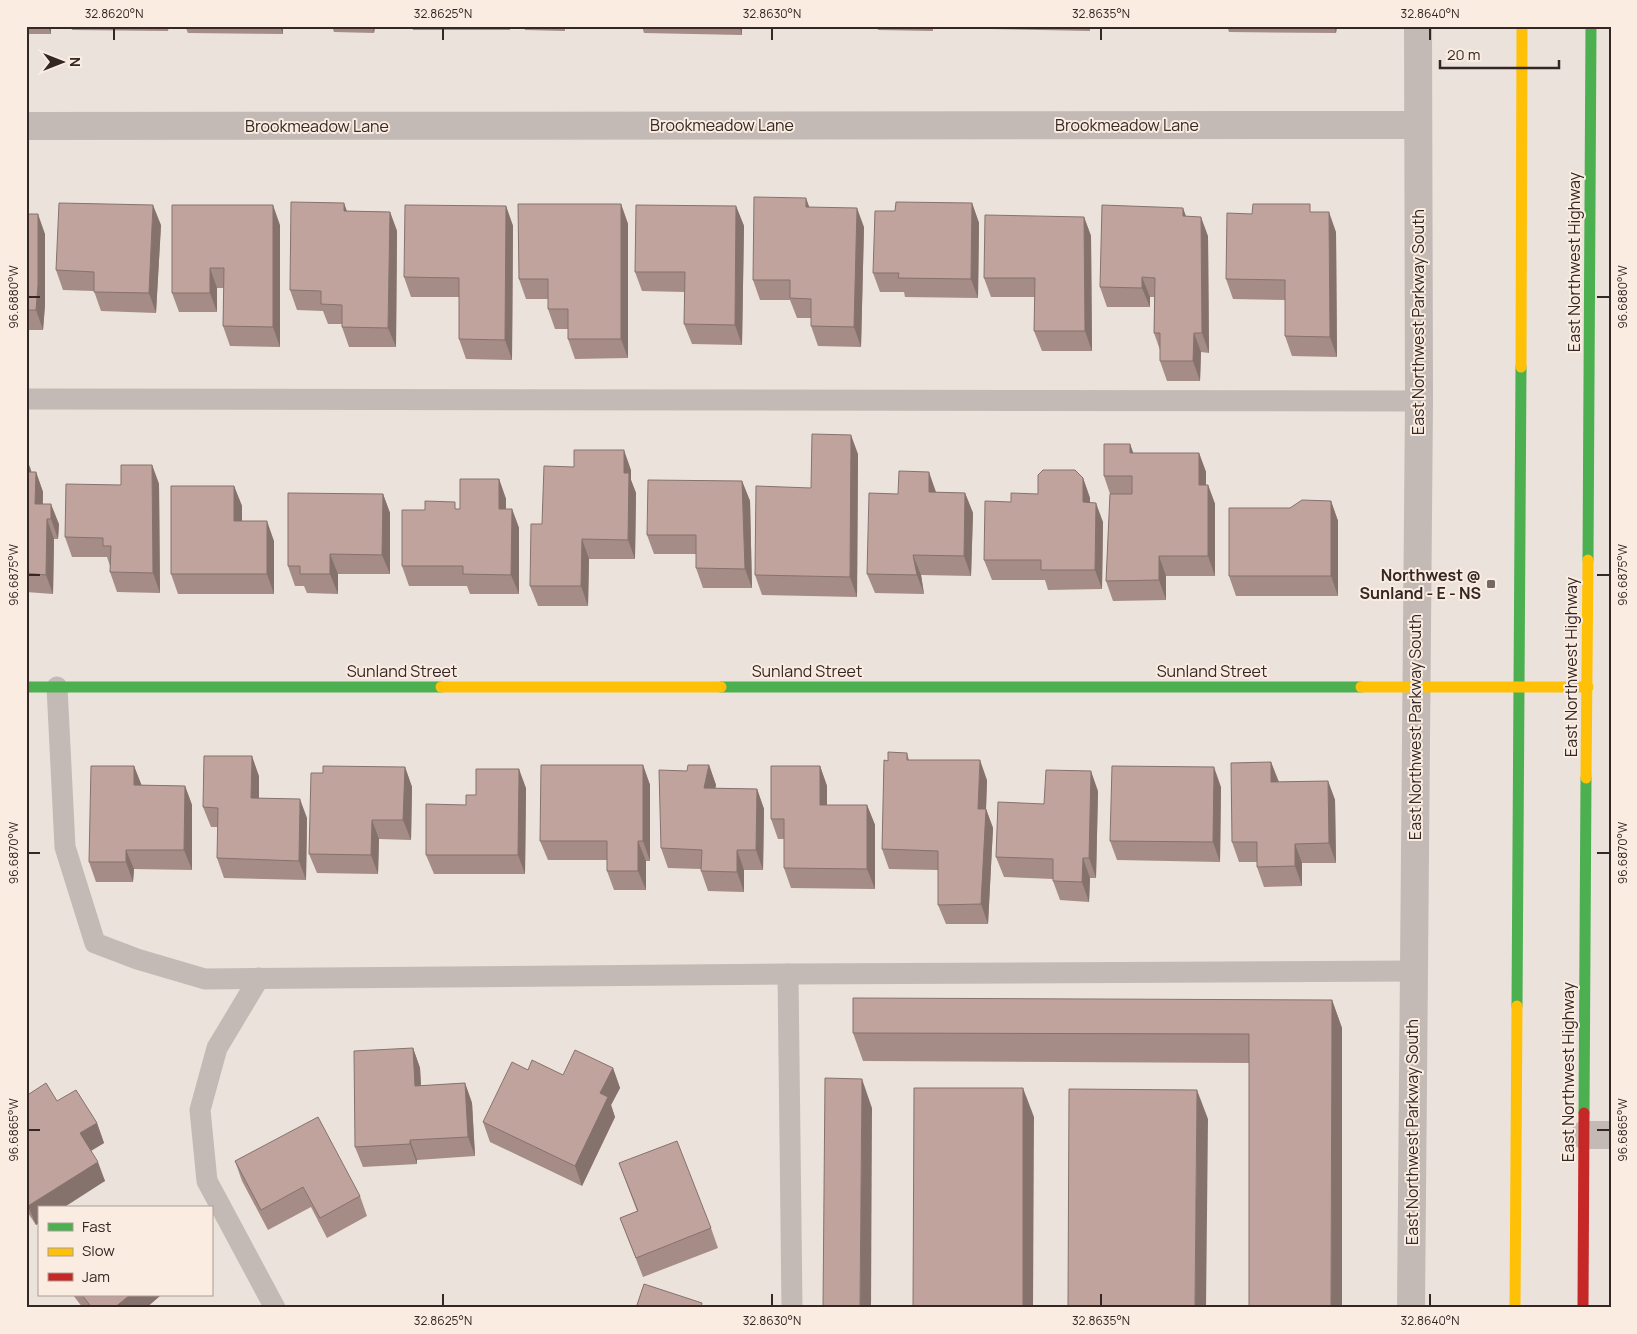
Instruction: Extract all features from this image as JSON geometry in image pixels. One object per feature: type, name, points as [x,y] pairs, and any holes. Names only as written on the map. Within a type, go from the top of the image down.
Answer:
[{"type":"main road","points":[[1515,1308],[1520,687],[1522,26]]},
{"type":"main road","name":"East Northwest Highway","points":[[1583,1308],[1591,26]]},
{"type":"main road","name":"Sunland Street","points":[[26,687],[1588,687]]},
{"type":"street","name":"East Northwest Parkway South","points":[[1411,1308],[1419,401],[1418,26]]},
{"type":"street","name":"Brookmeadow Lane","points":[[26,126],[1418,125]]},
{"type":"street","points":[[1584,1135],[1611,1136]]},
{"type":"lane","points":[[26,399],[1419,401]]},
{"type":"lane","points":[[57,687],[65,846],[95,943],[137,959],[205,979],[1414,971]]},
{"type":"lane","points":[[788,974],[792,1308]]},
{"type":"lane","points":[[259,978],[216,1048],[200,1110],[207,1181],[276,1308]]},
{"type":"building","points":[[754,197],[806,198],[806,207],[857,208],[854,327],[811,326],[811,299],[790,298],[790,280],[753,280]]},
{"type":"building","points":[[291,202],[344,203],[344,211],[390,212],[388,328],[342,327],[342,305],[321,304],[321,291],[290,290]]},
{"type":"building","points":[[896,202],[972,203],[971,279],[898,278],[899,273],[873,273],[875,211],[895,211]]},
{"type":"building","points":[[59,203],[153,205],[149,293],[94,292],[94,272],[56,270]]},
{"type":"building","points":[[518,204],[621,204],[621,339],[568,339],[568,309],[548,309],[548,279],[519,279]]},
{"type":"building","points":[[1253,204],[1310,204],[1310,212],[1329,212],[1330,337],[1285,336],[1285,280],[1226,279],[1227,213],[1252,214]]},
{"type":"building","points":[[172,205],[273,205],[273,327],[223,326],[224,268],[210,268],[210,293],[172,293]]},
{"type":"building","points":[[405,205],[506,206],[505,340],[459,339],[459,278],[404,277]]},
{"type":"building","points":[[636,205],[736,206],[735,325],[684,324],[685,272],[635,272]]},
{"type":"building","points":[[1102,205],[1183,208],[1183,216],[1201,217],[1202,333],[1194,333],[1193,361],[1160,361],[1160,333],[1154,333],[1155,278],[1142,277],[1142,288],[1100,287]]},
{"type":"building","points":[[26,214],[38,214],[36,310],[26,310]]},
{"type":"building","points":[[985,215],[1084,217],[1085,331],[1034,331],[1035,278],[984,278]]},
{"type":"building","points":[[812,434],[851,435],[850,577],[755,575],[756,486],[811,488]]},
{"type":"building","points":[[1104,444],[1130,444],[1130,453],[1199,453],[1199,485],[1208,485],[1208,556],[1159,556],[1159,580],[1106,581],[1110,494],[1132,494],[1132,476],[1104,476]]},
{"type":"building","points":[[574,450],[624,450],[624,473],[629,473],[628,540],[582,539],[581,586],[530,586],[531,524],[542,524],[544,466],[574,467]]},
{"type":"building","points":[[121,465],[152,465],[153,573],[110,572],[111,546],[103,546],[103,538],[65,537],[66,484],[121,485]]},
{"type":"building","points":[[26,466],[27,472],[36,472],[35,504],[51,504],[51,519],[47,519],[46,575],[26,573]]},
{"type":"building","points":[[1043,470],[1075,470],[1083,478],[1083,502],[1096,503],[1095,570],[1041,570],[1041,560],[984,560],[985,501],[1011,502],[1011,493],[1038,494],[1038,475]]},
{"type":"building","points":[[899,471],[929,472],[929,492],[965,493],[964,556],[913,555],[917,575],[867,574],[869,493],[898,494]]},
{"type":"building","points":[[460,479],[499,479],[499,509],[512,509],[511,575],[463,574],[463,566],[402,566],[402,510],[425,510],[425,501],[455,502],[455,509],[460,509]]},
{"type":"building","points":[[648,480],[742,481],[745,569],[696,568],[696,535],[647,535]]},
{"type":"building","points":[[171,486],[234,486],[234,521],[267,521],[267,574],[171,574]]},
{"type":"building","points":[[288,493],[383,494],[382,555],[330,554],[330,574],[300,574],[300,566],[288,566]]},
{"type":"building","points":[[1302,500],[1331,501],[1331,576],[1229,576],[1229,508],[1290,508]]},
{"type":"building","points":[[888,752],[907,753],[907,760],[980,760],[978,809],[986,809],[981,904],[938,905],[938,851],[882,849],[884,760],[888,761]]},
{"type":"building","points":[[204,756],[252,756],[251,798],[300,799],[299,861],[217,858],[218,808],[203,807]]},
{"type":"building","points":[[1271,762],[1271,782],[1328,781],[1329,843],[1295,844],[1295,866],[1257,867],[1257,842],[1232,842],[1231,763]]},
{"type":"building","points":[[541,765],[643,765],[643,841],[638,841],[638,871],[607,871],[607,841],[540,841]]},
{"type":"building","points":[[688,765],[709,765],[704,788],[757,789],[756,850],[737,850],[737,872],[701,871],[702,850],[661,848],[659,770],[687,771]]},
{"type":"building","points":[[91,766],[134,766],[134,785],[185,786],[184,850],[126,850],[126,862],[89,862]]},
{"type":"building","points":[[323,766],[405,767],[403,820],[372,820],[371,855],[309,854],[311,773],[323,773]]},
{"type":"building","points":[[771,766],[820,766],[820,805],[867,805],[867,869],[784,868],[784,819],[771,819]]},
{"type":"building","points":[[1112,766],[1214,767],[1213,842],[1110,841]]},
{"type":"building","points":[[476,769],[519,769],[518,855],[426,855],[426,804],[466,805],[466,795],[476,795]]},
{"type":"building","points":[[1046,770],[1091,771],[1089,858],[1083,858],[1082,882],[1053,881],[1053,859],[996,857],[998,802],[1044,804]]},
{"type":"building","points":[[853,998],[1332,1000],[1331,1308],[1249,1308],[1249,1034],[853,1033]]},
{"type":"building","points":[[413,1048],[415,1086],[465,1083],[468,1137],[410,1140],[410,1144],[355,1147],[354,1051]]},
{"type":"building","points":[[575,1050],[613,1068],[600,1093],[608,1097],[575,1166],[483,1122],[512,1062],[528,1070],[532,1060],[563,1075]]},
{"type":"building","points":[[825,1078],[862,1079],[860,1308],[823,1308]]},
{"type":"building","points":[[46,1083],[57,1101],[76,1090],[97,1123],[80,1133],[98,1162],[28,1206],[26,1202],[26,1096]]},
{"type":"building","points":[[914,1088],[1023,1088],[1023,1308],[913,1308]]},
{"type":"building","points":[[1069,1089],[1197,1090],[1195,1308],[1068,1308]]},
{"type":"building","points":[[318,1117],[360,1196],[320,1218],[303,1187],[261,1210],[235,1161]]},
{"type":"building","points":[[677,1141],[711,1228],[636,1258],[620,1218],[638,1211],[619,1163]]},
{"type":"building","points":[[644,1284],[702,1303],[701,1308],[636,1308]]},
{"type":"building","points":[[83,1296],[129,1296],[114,1308],[92,1308]]},
{"type":"traffic: fast","points":[[1588,560],[1591,26]]},
{"type":"traffic: fast","points":[[1517,1006],[1521,367]]},
{"type":"traffic: fast","points":[[26,687],[441,687]]},
{"type":"traffic: fast","points":[[721,687],[1361,687]]},
{"type":"traffic: fast","points":[[1584,1113],[1586,778]]},
{"type":"traffic: slow","points":[[1521,367],[1522,26]]},
{"type":"traffic: slow","points":[[1586,778],[1588,560]]},
{"type":"traffic: slow","points":[[441,687],[721,687]]},
{"type":"traffic: slow","points":[[1361,687],[1588,687]]},
{"type":"traffic: slow","points":[[1515,1308],[1517,1006]]},
{"type":"traffic: jam","points":[[1583,1308],[1584,1113]]},
{"type":"place","name":"Northwest @ Sunland - E - NS","points":[[1491,584]]}]
